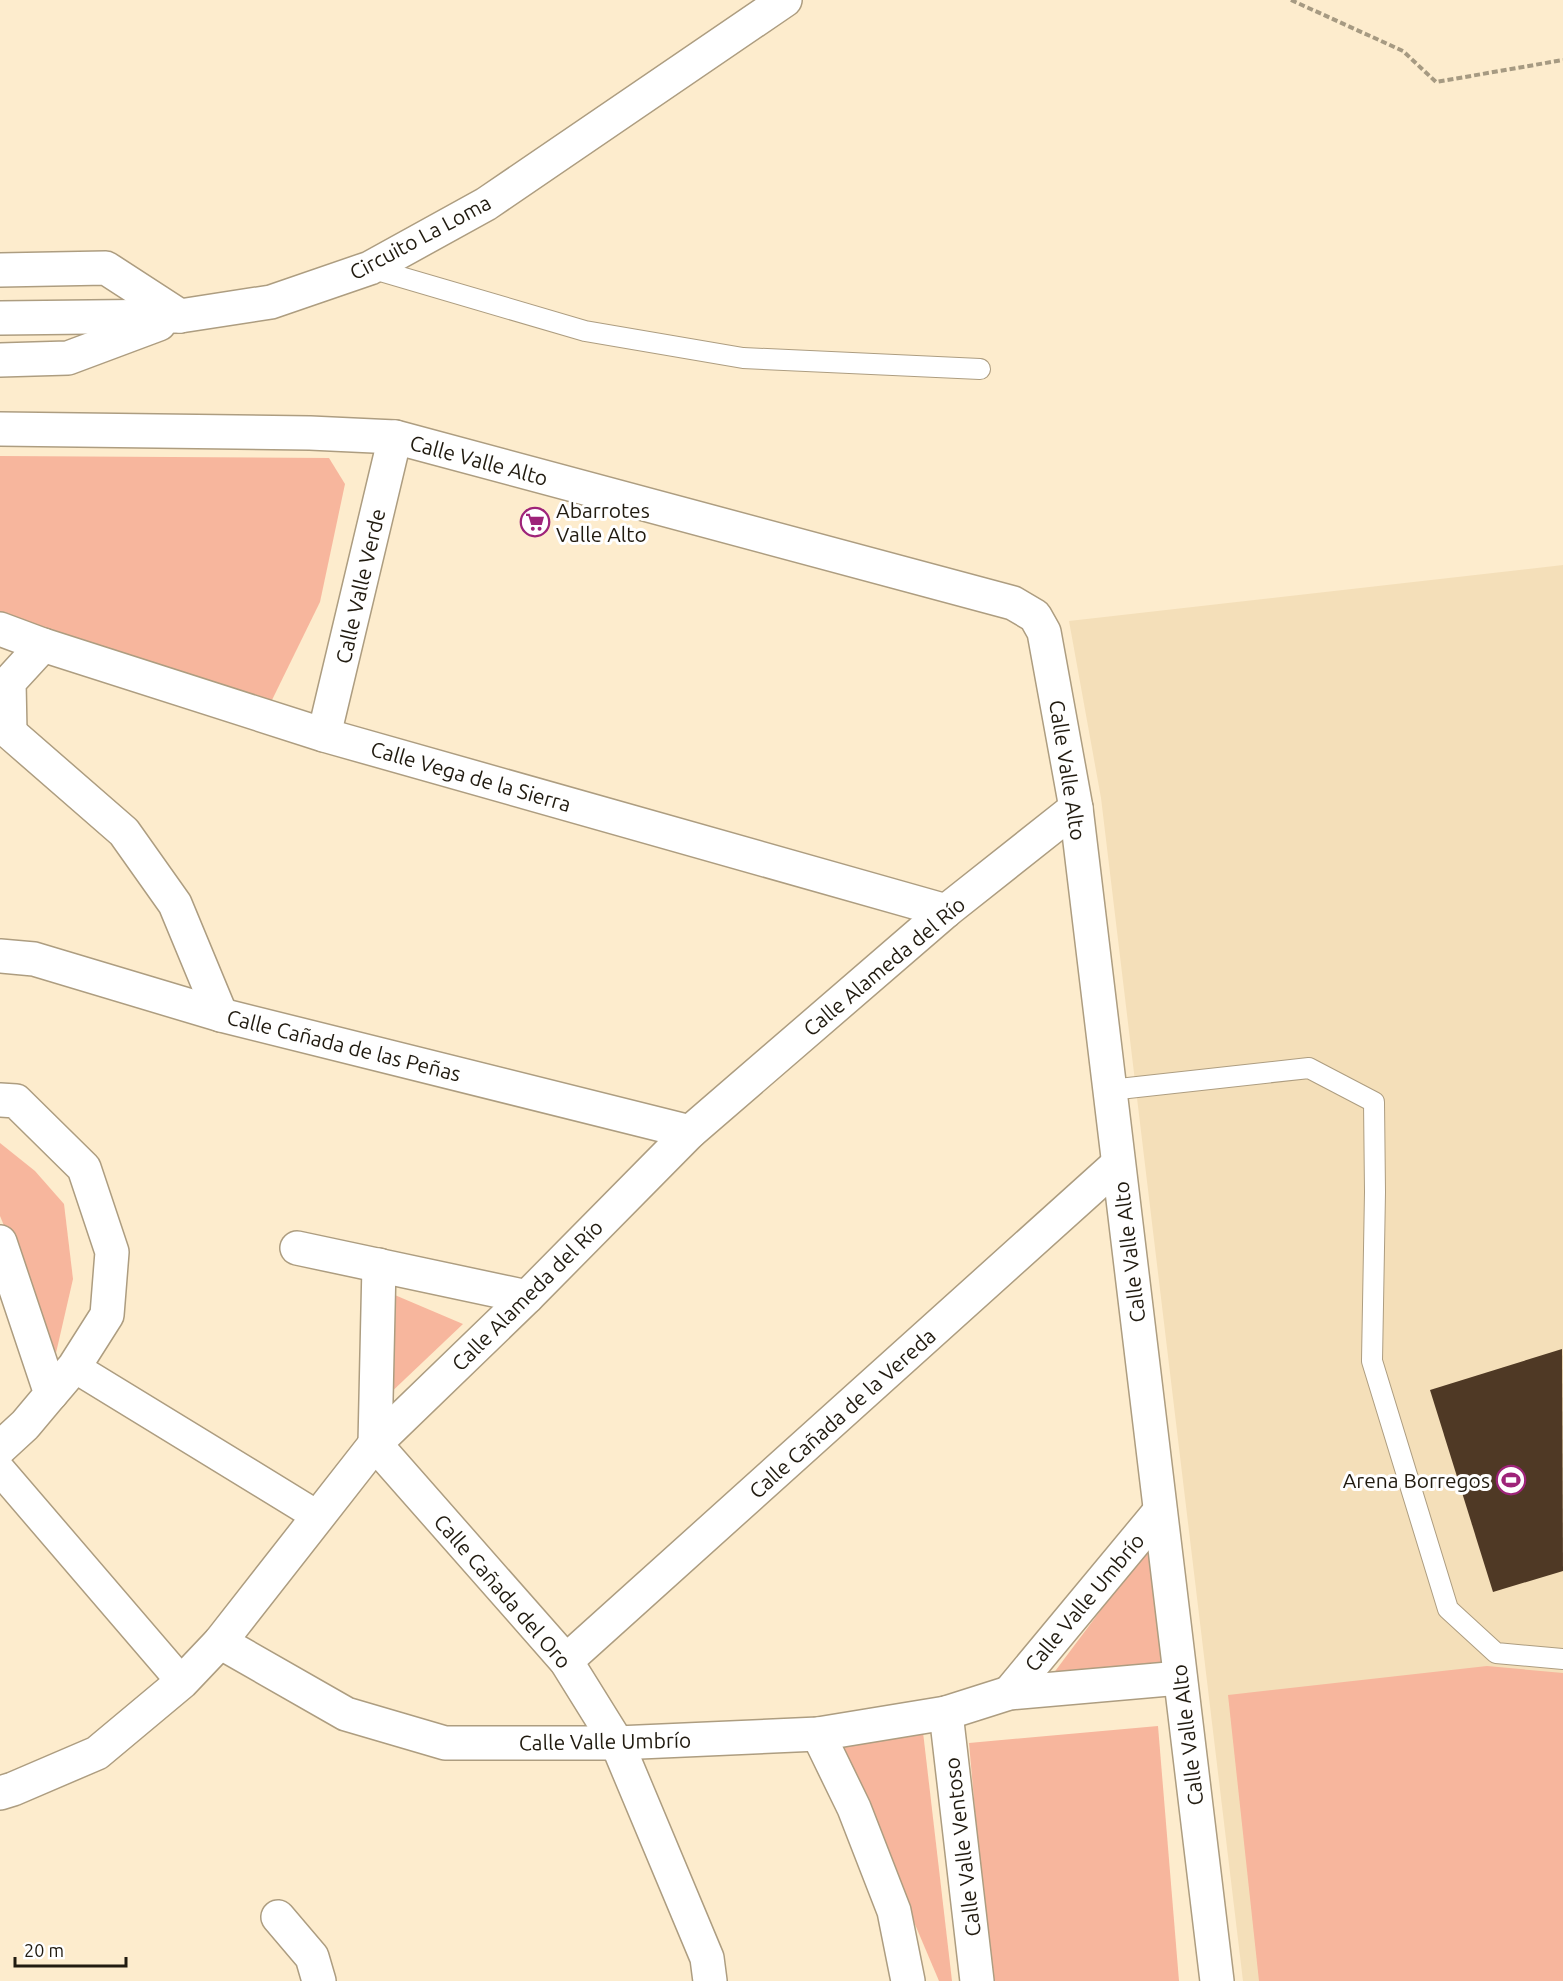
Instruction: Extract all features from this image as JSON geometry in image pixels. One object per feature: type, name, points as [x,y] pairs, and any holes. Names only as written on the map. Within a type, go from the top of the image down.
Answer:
[{"type":"street","name":"Circuito La Loma","points":[[0,318],[180,316],[271,302],[370,268],[486,204],[784,0]]},
{"type":"street","points":[[0,270],[106,268],[180,316]]},
{"type":"street","points":[[0,360],[68,358],[180,316]]},
{"type":"street","name":"Calle Valle Alto","points":[[0,429],[310,433],[395,437],[1013,603],[1035,616],[1044,632],[1076,808],[1216,1981]]},
{"type":"street","name":"Calle Valle Verde","points":[[324,735],[395,437]]},
{"type":"street","name":"Calle Vega de la Sierra","points":[[0,629],[43,645],[324,735],[946,911]]},
{"type":"street","points":[[43,645],[9,682],[5,728],[124,832],[175,904],[221,1015]]},
{"type":"street","name":"Calle Alameda del Río","points":[[0,1793],[12,1790],[97,1753],[182,1682],[220,1642],[375,1444],[527,1297],[690,1132],[946,911],[1076,808]]},
{"type":"street","name":"Calle Cañada de las Peñas","points":[[0,956],[34,958],[221,1015],[690,1132]]},
{"type":"street","points":[[0,1100],[16,1101],[84,1168],[112,1252],[107,1315],[74,1367],[51,1394],[13,1423],[0,1448]]},
{"type":"street","name":"Calle Cañada de la Vereda","points":[[566,1661],[1118,1164]]},
{"type":"street","points":[[0,1242],[51,1394]]},
{"type":"street","points":[[297,1248],[527,1297]]},
{"type":"street","points":[[375,1444],[379,1265]]},
{"type":"street","points":[[74,1367],[319,1517]]},
{"type":"street","name":"Calle Cañada del Oro","points":[[375,1444],[566,1661],[617,1743],[707,1958],[710,1981]]},
{"type":"street","points":[[0,1470],[182,1682]]},
{"type":"street","name":"Calle Valle Umbrío","points":[[1009,1694],[1160,1511]]},
{"type":"street","name":"Calle Valle Umbrío","points":[[220,1642],[346,1714],[445,1743],[617,1743],[818,1734],[946,1713],[1009,1694],[1180,1678]]},
{"type":"street","name":"Calle Valle Ventoso","points":[[946,1713],[977,1981]]},
{"type":"street","points":[[818,1734],[854,1808],[894,1911],[908,1981]]},
{"type":"street","points":[[278,1917],[312,1958],[319,1981]]},
{"type":"lane","points":[[370,268],[585,331],[743,358],[980,369]]},
{"type":"lane","points":[[1110,1090],[1309,1068],[1374,1102],[1372,1362],[1448,1610],[1496,1653],[1563,1659]]},
{"type":"path","points":[[1291,0],[1403,51],[1436,82],[1563,60]]},
{"type":"shaded area","points":[[0,456],[329,458],[345,484],[320,602],[272,700],[235,694],[0,615]]},
{"type":"shaded area","points":[[1563,565],[1563,1981],[1243,1981],[1101,798],[1069,621]]},
{"type":"shaded area","points":[[0,1143],[35,1171],[64,1204],[73,1279],[56,1353],[0,1216]]},
{"type":"shaded area","points":[[383,1290],[463,1324],[385,1398]]},
{"type":"shaded area","points":[[1151,1543],[1163,1663],[1050,1678]]},
{"type":"shaded area","points":[[1487,1666],[1563,1673],[1563,1981],[1259,1981],[1228,1695]]},
{"type":"shaded area","points":[[1158,1726],[1179,1981],[990,1981],[969,1743]]},
{"type":"shaded area","points":[[923,1732],[952,1981],[939,1981],[836,1738]]},
{"type":"building","name":"Arena Borregos","points":[[1562,1349],[1563,1571],[1493,1592],[1430,1390]]},
{"type":"place","name":"Abarrotes Valle Alto","points":[[535,522]]},
{"type":"place","name":"Arena Borregos","points":[[1511,1480]]}]
